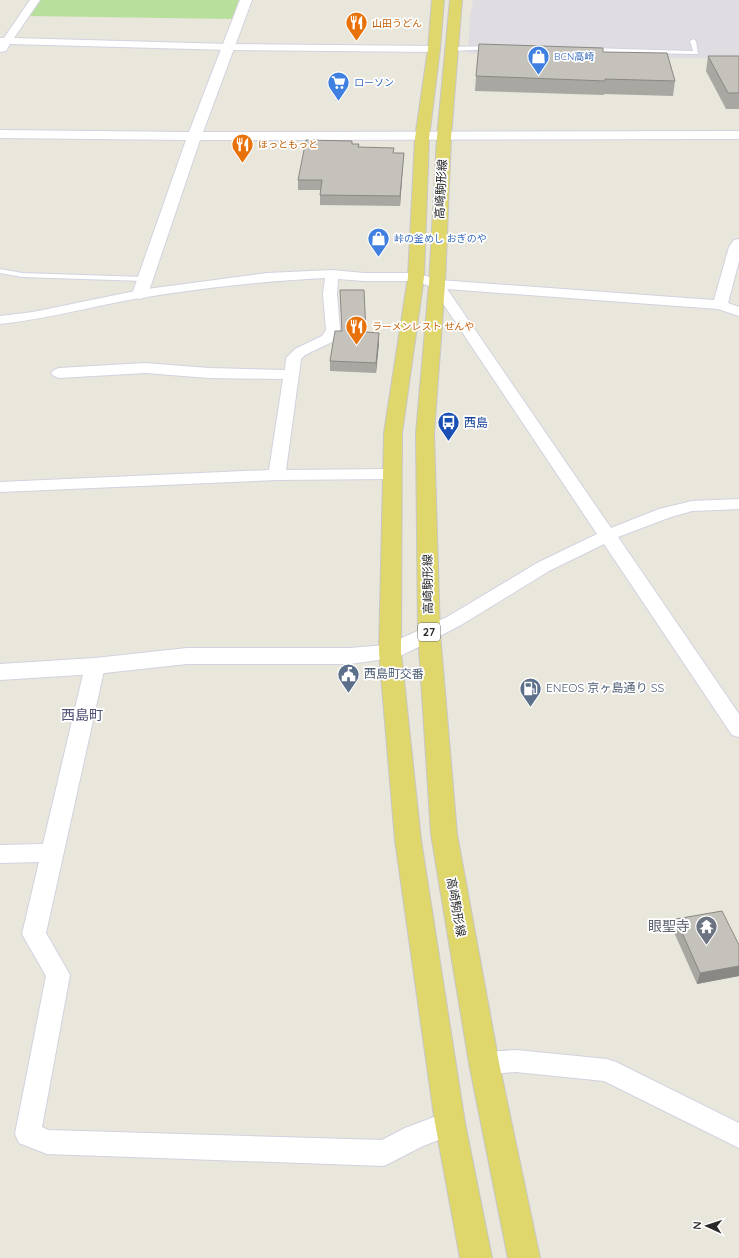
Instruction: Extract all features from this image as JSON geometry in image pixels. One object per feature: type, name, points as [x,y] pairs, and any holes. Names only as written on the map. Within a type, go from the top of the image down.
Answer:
[{"type":"main road","name":"高崎駒形線","points":[[438,0],[443,49],[444,137],[437,284],[425,433],[429,633],[444,834],[484,1063],[524,1258]]},
{"type":"main road","name":"高崎駒形線","points":[[456,0],[422,138],[416,277],[393,433],[390,652],[408,840],[450,1123],[476,1258]]},
{"type":"street","points":[[0,52],[4,41],[35,0]]},
{"type":"street","points":[[140,294],[194,138],[246,0]]},
{"type":"street","points":[[4,41],[229,47],[443,49]]},
{"type":"street","points":[[0,134],[194,138],[422,138],[739,135]]},
{"type":"street","points":[[720,305],[736,247],[739,243]]},
{"type":"street","points":[[277,475],[294,358],[300,352],[327,339],[332,330],[330,294],[332,274]]},
{"type":"street","points":[[0,320],[33,316],[140,294],[267,278],[332,274],[364,277],[416,277],[437,284],[720,305],[739,312]]},
{"type":"street","points":[[437,284],[739,730]]},
{"type":"street","points":[[59,373],[145,368],[208,373],[292,375]]},
{"type":"street","points":[[0,487],[277,475],[393,474]]},
{"type":"street","points":[[0,672],[95,666],[187,656],[350,656],[390,652],[454,621],[543,568],[608,535],[665,513],[692,506],[739,504]]},
{"type":"street","points":[[95,666],[34,934],[58,975],[28,1134],[47,1142],[384,1153],[414,1137],[450,1123]]},
{"type":"street","points":[[0,854],[52,853]]},
{"type":"street","points":[[484,1063],[516,1061],[607,1070],[739,1136]]},
{"type":"lane","points":[[585,50],[696,53],[692,41]]},
{"type":"lane","points":[[443,49],[498,48]]},
{"type":"lane","points":[[0,271],[22,276],[144,279]]},
{"type":"shaded area","points":[[473,0],[739,0],[739,59],[468,53],[470,16]]},
{"type":"green space","points":[[39,0],[239,0],[232,19],[28,16]]},
{"type":"building","points":[[479,44],[603,48],[603,52],[667,53],[675,81],[605,79],[605,81],[476,76]]},
{"type":"building","points":[[708,56],[739,56],[739,93],[728,93]]},
{"type":"building","points":[[306,140],[352,141],[352,144],[359,144],[358,147],[394,148],[393,153],[404,153],[400,196],[320,195],[322,180],[298,180]]},
{"type":"building","points":[[340,290],[364,290],[366,332],[379,333],[376,363],[330,361],[335,331],[342,331]]},
{"type":"building","name":"眼聖寺","points":[[722,911],[739,945],[739,966],[700,973],[676,919]]},
{"type":"place","name":"山田うどん","points":[[356,42]]},
{"type":"place","name":"BCN高崎","points":[[539,76]]},
{"type":"place","name":"ローソン","points":[[339,102]]},
{"type":"place","name":"ほっともっと","points":[[243,164]]},
{"type":"place","name":"峠の釜めし おぎのや","points":[[378,258]]},
{"type":"place","name":"ラーメンレスト せんや","points":[[357,346]]},
{"type":"place","name":"西島","points":[[449,442]]},
{"type":"place","name":"西島町交番","points":[[349,694]]},
{"type":"place","name":"ENEOS 京ヶ島通り SS","points":[[530,708]]},
{"type":"place","name":"眼聖寺","points":[[706,946]]},
{"type":"district","name":"西島町","points":[[82,715]]}]
